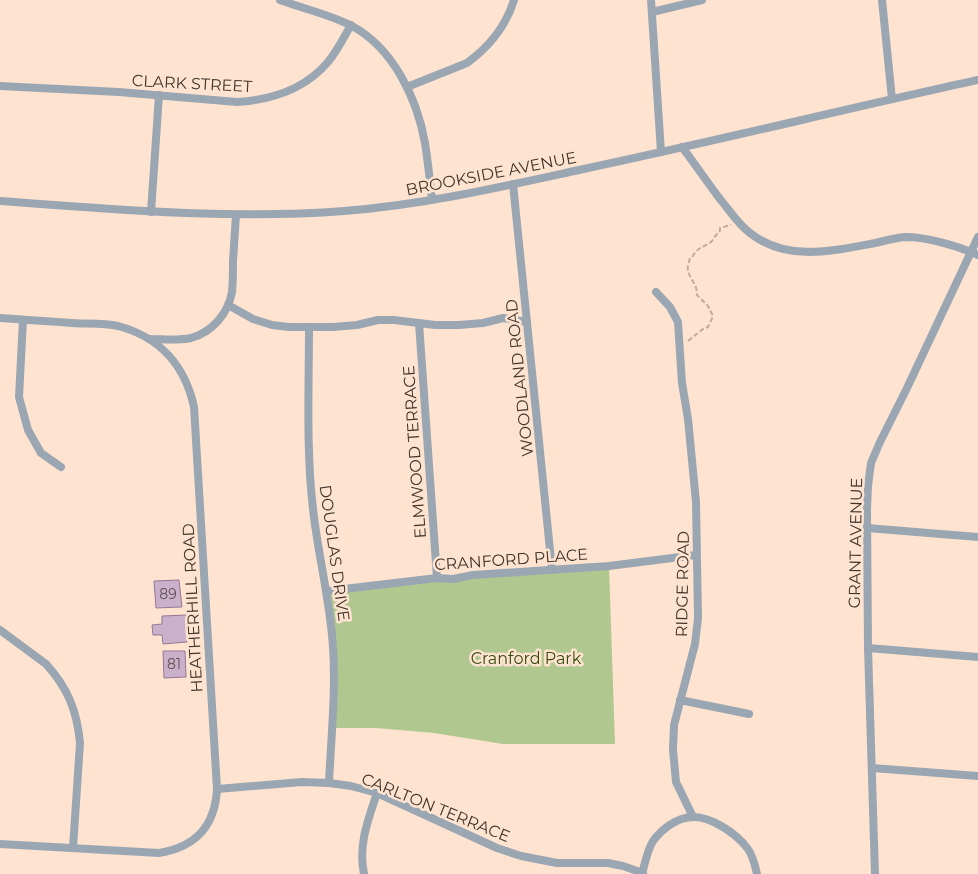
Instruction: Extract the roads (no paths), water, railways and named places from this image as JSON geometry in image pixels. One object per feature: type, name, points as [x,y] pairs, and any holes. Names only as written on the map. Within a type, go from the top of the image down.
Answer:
[{"type":"street","points":[[280,0],[333,16],[351,26],[376,43],[395,66],[407,88],[419,118],[425,142],[432,200]]},
{"type":"street","points":[[407,88],[467,63],[472,59],[498,33],[507,18],[514,0]]},
{"type":"street","points":[[651,0],[662,152]]},
{"type":"street","points":[[652,12],[702,0]]},
{"type":"street","points":[[882,0],[892,99]]},
{"type":"street","name":"CLARK STREET","points":[[0,86],[159,95],[237,102],[262,100],[303,84],[318,73],[328,62],[351,26]]},
{"type":"street","name":"BROOKSIDE AVENUE","points":[[0,201],[151,212],[236,215],[344,211],[432,200],[514,184],[978,80]]},
{"type":"street","points":[[151,212],[159,95]]},
{"type":"street","points":[[682,147],[736,220],[763,242],[779,248],[793,252],[820,251],[904,237],[922,239],[975,254]]},
{"type":"street","name":"WOODLAND ROAD","points":[[514,184],[552,570]]},
{"type":"street","points":[[149,339],[182,340],[192,337],[214,326],[222,316],[232,292],[236,215]]},
{"type":"street","name":"GRANT AVENUE","points":[[874,874],[866,509],[871,462],[975,254],[978,237]]},
{"type":"street","name":"RIDGE ROAD","points":[[656,292],[670,307],[678,322],[682,383],[688,419],[698,521],[696,555],[698,618],[695,644],[674,726],[673,750],[676,782],[692,817]]},
{"type":"street","points":[[228,305],[253,319],[272,325],[289,327],[333,328],[378,320],[435,325],[459,325],[503,318],[527,322]]},
{"type":"street","name":"HEATHERHILL ROAD","points":[[0,318],[112,325],[134,332],[149,339],[175,362],[191,392],[194,407],[217,790],[214,811],[202,832],[193,841],[171,851],[159,853],[0,844]]},
{"type":"street","points":[[23,320],[19,397],[28,430],[41,453],[61,468]]},
{"type":"street","name":"ELMWOOD TERRACE","points":[[419,323],[437,578]]},
{"type":"street","name":"DOUGLAS DRIVE","points":[[309,327],[310,469],[313,507],[333,639],[334,679],[329,783]]},
{"type":"street","points":[[867,528],[978,537]]},
{"type":"street","name":"CRANFORD PLACE","points":[[327,591],[437,578],[453,579],[473,575],[609,566],[696,555]]},
{"type":"street","points":[[0,630],[52,670],[62,683],[75,711],[80,743],[73,848]]},
{"type":"street","points":[[868,648],[978,657]]},
{"type":"street","points":[[680,700],[750,714]]},
{"type":"street","points":[[872,768],[978,776]]},
{"type":"street","name":"CARLTON TERRACE","points":[[217,790],[302,782],[351,786],[377,793],[497,848],[521,856],[557,863],[608,863],[623,866],[642,874]]},
{"type":"street","points":[[364,874],[362,851],[364,834],[377,793]]},
{"type":"street","points":[[642,874],[648,852],[660,832],[669,825],[692,817],[719,825],[741,841],[749,850],[755,862],[757,874]]},
{"type":"park label","name":"Cranford Park","points":[[526,658]]}]
